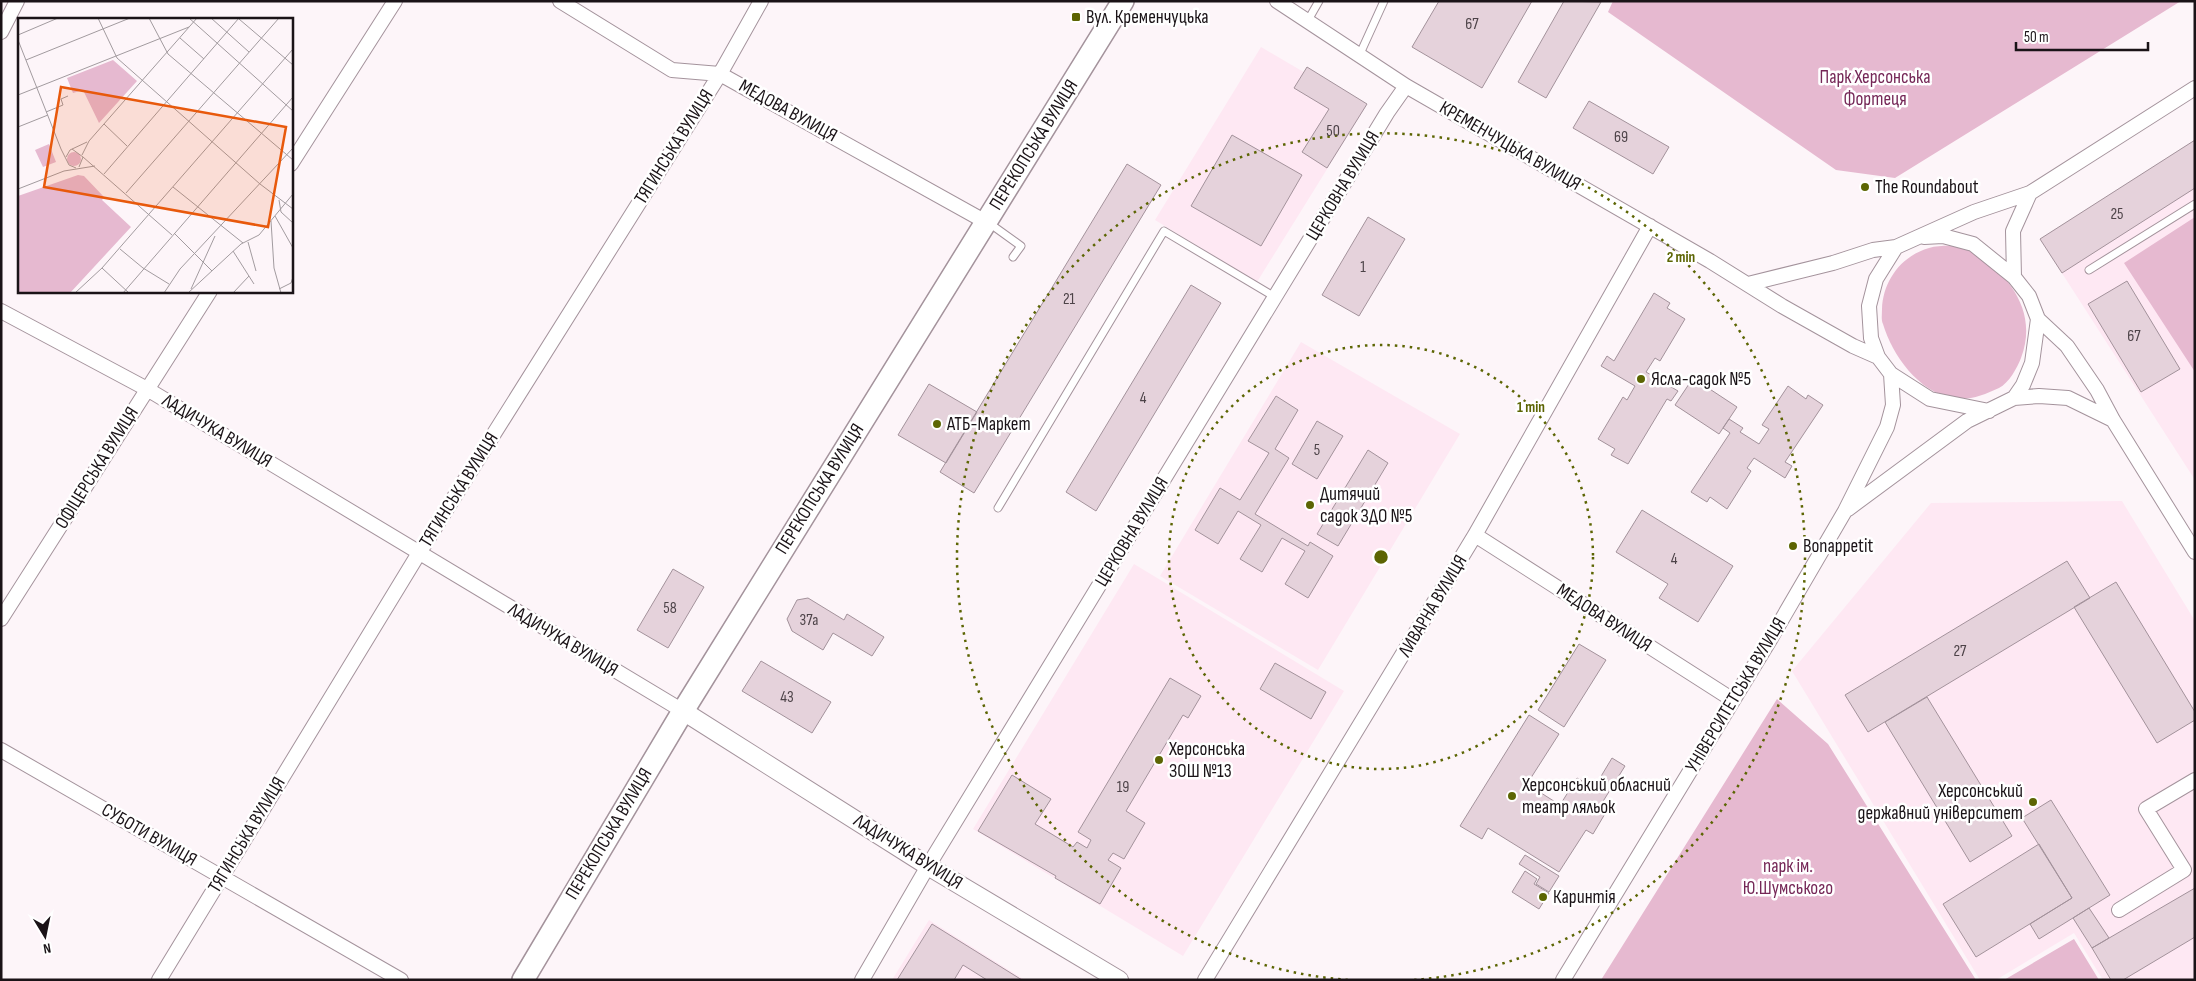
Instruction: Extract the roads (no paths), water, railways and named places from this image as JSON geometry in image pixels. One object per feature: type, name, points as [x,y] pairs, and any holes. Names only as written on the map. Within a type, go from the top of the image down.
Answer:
[{"type":"main road","name":"ПЕРЕКОПСЬКА ВУЛИЦЯ","points":[[523,980],[683,711],[1123,1]]},
{"type":"street","points":[[1,32],[17,1]]},
{"type":"street","points":[[292,162],[395,1]]},
{"type":"street","name":"МЕДОВА ВУЛИЦЯ","points":[[560,1],[672,70],[720,74],[986,222]]},
{"type":"street","name":"ТЯГИНСЬКА ВУЛИЦЯ","points":[[159,980],[419,553],[720,74],[761,1]]},
{"type":"street","name":"КРЕМЕНЧУЦЬКА ВУЛИЦЯ","points":[[1277,1],[1406,86],[1650,226],[1782,306],[1853,346],[1878,357]]},
{"type":"street","name":"ЦЕРКОВНА ВУЛИЦЯ","points":[[862,980],[928,866],[1406,86]]},
{"type":"street","points":[[1748,284],[1833,263],[1873,250],[1896,247],[1974,212],[2030,193],[2195,88]]},
{"type":"street","points":[[2014,277],[2013,231],[2030,193]]},
{"type":"street","name":"ЛИВАРНА ВУЛИЦЯ","points":[[1205,980],[1357,733],[1475,535],[1650,226]]},
{"type":"street","points":[[1918,237],[1943,236],[1973,244],[2014,277],[2029,296],[2038,320],[2066,346],[2097,390],[2113,420],[2195,552]]},
{"type":"street","points":[[1896,247],[1876,279],[1869,306],[1871,338],[1878,357],[1891,374],[1930,399],[1989,411],[2014,398],[2039,396],[2068,398],[2113,420]]},
{"type":"street","name":"ОФІЦЕРСЬКА ВУЛИЦЯ","points":[[1,619],[209,292]]},
{"type":"street","name":"ЛАДИЧУКА ВУЛИЦЯ","points":[[1,312],[148,389],[683,711],[928,866],[1119,980]]},
{"type":"street","points":[[2014,398],[2023,385],[2032,363],[2038,320]]},
{"type":"street","name":"УНІВЕРСИТЕТСЬКА ВУЛИЦЯ","points":[[1563,980],[1845,511],[1886,427],[1892,405],[1891,374]]},
{"type":"street","name":"УНІВЕРСИТЕТСЬКА ВУЛИЦЯ","points":[[1845,511],[1967,421],[1989,411]]},
{"type":"street","name":"МЕДОВА ВУЛИЦЯ","points":[[1475,535],[1733,700]]},
{"type":"street","name":"СУБОТИ ВУЛИЦЯ","points":[[1,750],[401,980]]},
{"type":"street","points":[[2119,910],[2184,870],[2146,809],[2195,780]]},
{"type":"lane","points":[[1307,22],[1319,1]]},
{"type":"lane","points":[[1359,56],[1384,1]]},
{"type":"lane","points":[[2089,270],[2195,204]]},
{"type":"lane","points":[[986,222],[1021,246],[1013,257]]},
{"type":"lane","points":[[998,508],[1164,232],[1275,297]]},
{"type":"place","name":"Вул. Кременчуцька","points":[[1076,17]]},
{"type":"place","name":"The Roundabout","points":[[1865,187]]},
{"type":"place","name":"Ясла-садок №5","points":[[1641,379]]},
{"type":"place","name":"АТБ-Маркет","points":[[937,424]]},
{"type":"place","name":"Дитячий садок ЗДО №5","points":[[1310,505]]},
{"type":"place","name":"Bonappetit","points":[[1793,546]]},
{"type":"place","name":"Херсонська ЗОШ №13","points":[[1159,760]]},
{"type":"place","name":"Херсонський обласний театр ляльок","points":[[1512,796]]},
{"type":"place","name":"Херсонський державний університет","points":[[2033,802]]},
{"type":"place","name":"Каринтія","points":[[1543,897]]},
{"type":"park label","name":"Парк Херсонська Фортеця","points":[[1875,88]]},
{"type":"park label","name":"парк ім. Ю.Шумського","points":[[1788,877]]}]
